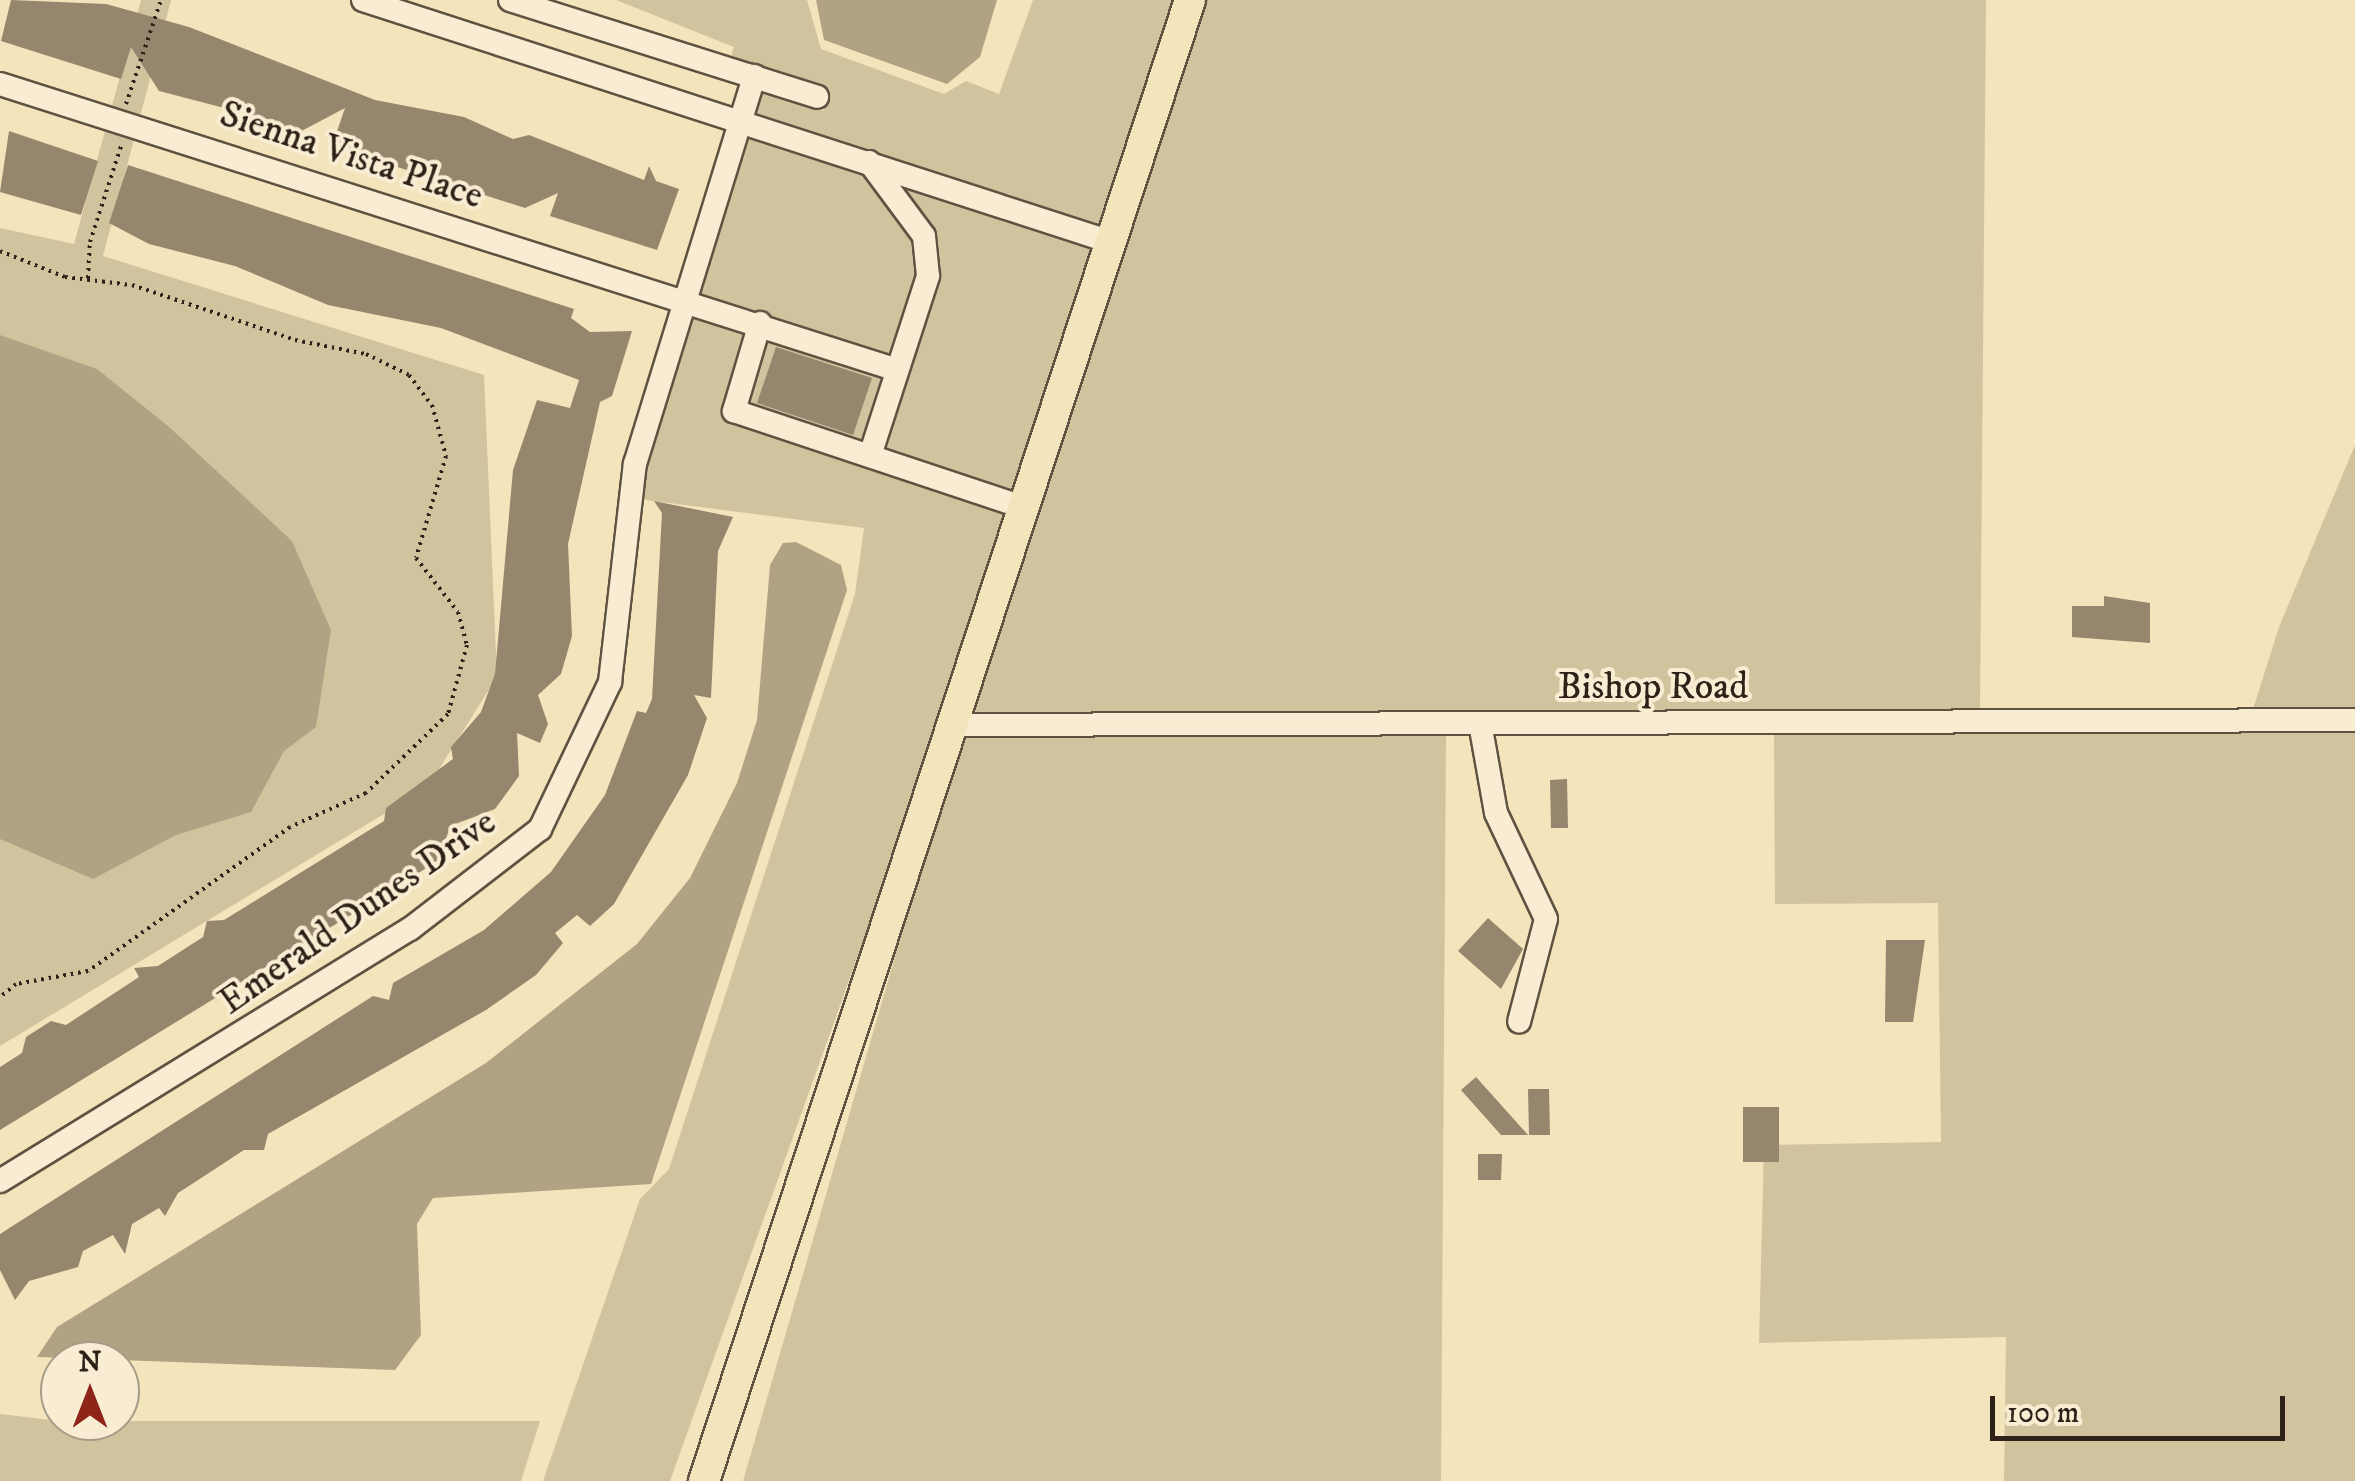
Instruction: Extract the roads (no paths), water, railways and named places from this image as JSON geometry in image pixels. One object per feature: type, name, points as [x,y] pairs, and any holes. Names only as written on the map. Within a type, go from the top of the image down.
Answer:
[{"type":"main road","points":[[704,1481],[1190,0]]},
{"type":"street","points":[[363,0],[740,117],[1110,242]]},
{"type":"street","points":[[510,0],[817,97]]},
{"type":"street","name":"Emerald Dunes Drive","points":[[0,1181],[410,929],[540,829],[610,682],[620,545],[680,298],[754,76]]},
{"type":"street","name":"Sienna Vista Place","points":[[0,84],[898,370]]},
{"type":"street","points":[[869,162],[924,236],[928,276],[870,456]]},
{"type":"street","points":[[760,323],[734,411],[1023,507]]},
{"type":"street","name":"Bishop Road","points":[[952,725],[2355,720]]},
{"type":"street","points":[[1480,724],[1496,814],[1546,920],[1519,1022]]}]
